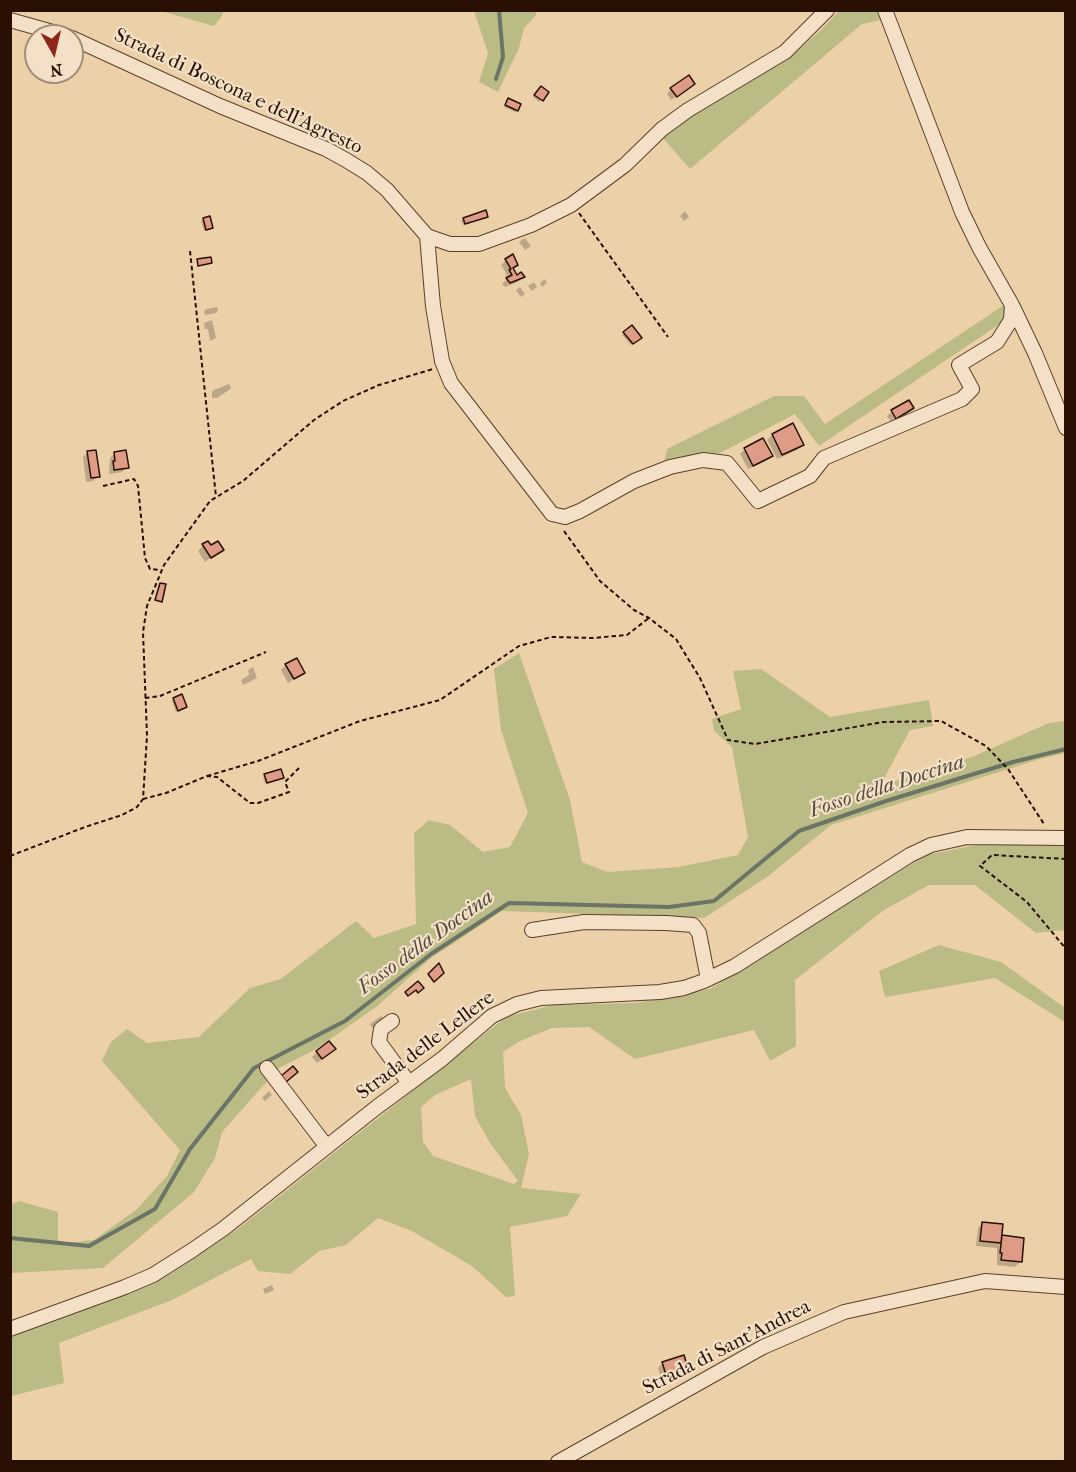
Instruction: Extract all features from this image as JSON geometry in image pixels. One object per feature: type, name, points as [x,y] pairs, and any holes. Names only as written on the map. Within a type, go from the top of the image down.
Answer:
[{"type":"street","points":[[827,10],[785,52],[688,110],[662,129],[625,165],[572,204],[531,225],[479,244],[450,244],[427,236],[433,306],[442,361],[451,383],[552,514],[565,517],[580,512],[634,481],[670,467],[703,460],[727,463],[758,501],[810,476],[824,458],[962,399],[972,389],[959,366],[998,342],[1011,320],[1012,305]]},
{"type":"street","points":[[885,10],[962,212],[1035,353],[1065,428]]},
{"type":"street","name":"Strada di Boscona e dell'Agresto","points":[[84,44],[220,106],[346,160],[367,173],[387,190],[427,236]]},
{"type":"street","name":"Strada delle Lellere","points":[[10,1329],[153,1275],[223,1229],[442,1059],[492,1016],[517,1004],[541,998],[660,992],[684,988],[735,966],[910,855],[931,845],[967,837],[1065,837]]},
{"type":"street","points":[[532,930],[584,922],[693,925],[699,933],[708,979]]},
{"type":"street","points":[[392,1021],[381,1029],[379,1042],[409,1083]]},
{"type":"street","points":[[267,1068],[327,1147]]},
{"type":"street","name":"Strada di Sant'Andrea","points":[[558,1461],[763,1347],[844,1312],[985,1281],[1065,1287]]},
{"type":"path","points":[[572,204],[668,337]]},
{"type":"path","points":[[190,251],[216,497]]},
{"type":"path","points":[[144,800],[147,736],[143,632],[147,606],[161,570],[210,501],[243,481],[314,420],[343,401],[378,385],[434,369],[442,361]]},
{"type":"path","points":[[103,486],[134,479],[138,486],[145,558],[150,568],[161,570]]},
{"type":"path","points":[[552,514],[600,581],[633,610],[649,618],[676,639],[700,678],[728,740],[755,744],[884,722],[941,721],[986,746],[1008,769],[1047,828]]},
{"type":"path","points":[[10,856],[122,815],[137,807],[144,800],[207,776],[258,761],[360,721],[440,700],[519,646],[551,637],[593,638],[627,635],[649,618]]},
{"type":"path","points":[[145,698],[160,696],[266,652]]},
{"type":"path","points":[[207,776],[217,777],[250,803],[258,803],[289,792],[285,782],[299,768]]},
{"type":"path","points":[[1065,859],[992,855],[980,866],[1027,902],[1065,949]]},
{"type":"green space","points":[[224,10],[214,26],[161,11]]},
{"type":"green space","points":[[474,11],[536,11],[536,15],[524,28],[519,48],[498,92],[479,82],[488,53]]},
{"type":"green space","points":[[839,11],[877,11],[881,20],[862,24],[690,169],[662,137],[695,112],[789,58]]},
{"type":"green space","points":[[1004,305],[1007,319],[819,446],[795,414],[720,453],[664,463],[667,449],[774,396],[804,396],[825,424]]},
{"type":"green space","points":[[519,653],[570,800],[582,862],[607,872],[679,867],[738,855],[748,837],[732,747],[714,731],[712,719],[741,709],[733,671],[761,669],[830,717],[929,700],[933,726],[910,730],[880,786],[972,757],[1049,723],[1065,721],[1065,753],[831,825],[767,877],[704,918],[502,911],[431,958],[376,1007],[316,1049],[279,1068],[222,1132],[215,1158],[194,1192],[103,1268],[11,1273],[11,1204],[19,1201],[58,1212],[58,1244],[94,1240],[136,1210],[167,1176],[180,1150],[102,1061],[111,1042],[127,1029],[147,1043],[199,1037],[250,988],[281,979],[356,921],[374,938],[416,924],[414,833],[429,820],[450,825],[483,852],[510,847],[528,813],[501,730],[494,669]]},
{"type":"green space","points":[[987,843],[1065,845],[1065,930],[1036,933],[975,885],[929,885],[884,910],[795,980],[796,1046],[770,1061],[754,1030],[635,1059],[589,1027],[552,1028],[518,1042],[503,1052],[505,1088],[521,1115],[529,1154],[521,1188],[581,1194],[567,1216],[510,1227],[515,1296],[506,1297],[472,1266],[412,1231],[378,1218],[346,1245],[319,1251],[290,1274],[258,1271],[251,1259],[172,1300],[59,1343],[64,1383],[11,1396],[11,1337],[136,1290],[172,1273],[239,1228],[506,1017],[553,1005],[636,1003],[710,989],[926,855]],"holes":[[[471,1079],[475,1116],[490,1143],[518,1181],[514,1184],[433,1156],[423,1142],[421,1107],[435,1095]]]},
{"type":"green space","points":[[939,945],[1001,962],[1065,1008],[1065,1022],[995,978],[885,997],[879,971]]},
{"type":"building","points":[[689,75],[695,84],[677,97],[670,88]]},
{"type":"building","points":[[541,86],[549,92],[543,101],[534,95]]},
{"type":"building","points":[[508,98],[521,104],[518,111],[505,105]]},
{"type":"building","points":[[486,210],[488,217],[465,224],[463,218]]},
{"type":"building","points":[[210,216],[213,228],[206,230],[203,218]]},
{"type":"building","points":[[513,254],[518,265],[513,268],[517,275],[521,272],[525,277],[510,283],[506,278],[512,275],[509,270],[511,269],[505,259]]},
{"type":"building","points":[[211,257],[212,263],[198,266],[197,259]]},
{"type":"building","points":[[632,325],[642,338],[633,344],[623,332]]},
{"type":"building","points":[[909,400],[914,408],[896,419],[891,410]]},
{"type":"building","points":[[793,423],[804,445],[782,455],[772,434]]},
{"type":"building","points":[[763,438],[773,456],[753,466],[744,448]]},
{"type":"building","points":[[96,450],[100,477],[91,478],[87,451]]},
{"type":"building","points":[[126,450],[129,468],[114,470],[114,452]]},
{"type":"building","points":[[208,541],[211,545],[218,541],[224,550],[211,558],[202,544]]},
{"type":"building","points":[[160,583],[166,584],[162,602],[155,600]]},
{"type":"building","points":[[297,658],[305,673],[294,679],[285,664]]},
{"type":"building","points":[[182,694],[187,707],[178,711],[173,698]]},
{"type":"building","points":[[281,769],[284,778],[267,783],[264,774]]},
{"type":"building","points":[[439,963],[444,973],[434,982],[428,974]]},
{"type":"building","points":[[418,981],[424,988],[408,996],[405,992]]},
{"type":"building","points":[[329,1041],[336,1049],[322,1059],[316,1051]]},
{"type":"building","points":[[293,1066],[298,1072],[286,1082],[281,1076]]},
{"type":"building","points":[[982,1222],[1003,1224],[1001,1243],[980,1241]]},
{"type":"building","points":[[1002,1235],[1024,1238],[1022,1262],[1001,1260]]},
{"type":"building","points":[[684,1355],[688,1368],[666,1375],[662,1362]]},
{"type":"waterway","points":[[496,79],[503,57],[499,10]]},
{"type":"waterway","name":"Fosso della Doccina","points":[[10,1238],[89,1246],[155,1209],[190,1149],[254,1068],[345,1021],[431,954],[509,903],[669,907],[714,901],[799,831],[886,801],[1013,762],[1066,749]]}]
